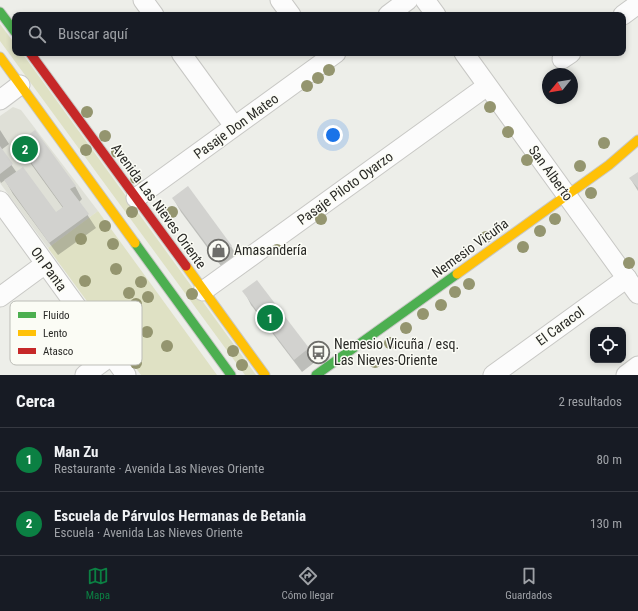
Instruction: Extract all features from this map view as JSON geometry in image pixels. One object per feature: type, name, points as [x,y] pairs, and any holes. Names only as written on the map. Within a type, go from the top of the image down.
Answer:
[{"type":"street","points":[[143,0],[152,12]]},
{"type":"street","points":[[280,0],[289,12]]},
{"type":"street","points":[[392,12],[408,0]]},
{"type":"street","points":[[425,0],[434,12]]},
{"type":"street","points":[[626,13],[638,4]]},
{"type":"street","points":[[0,12],[12,28]]},
{"type":"street","name":"Avenida Las Nieves Oriente","points":[[32,56],[265,375]]},
{"type":"street","points":[[183,56],[234,126]]},
{"type":"street","name":"Pasaje Don Mateo","points":[[136,198],[326,56]]},
{"type":"street","name":"San Alberto","points":[[466,56],[638,294]]},
{"type":"street","points":[[0,57],[231,375]]},
{"type":"street","points":[[0,100],[20,85]]},
{"type":"street","name":"Pasaje Piloto Oyarzo","points":[[204,291],[487,86]]},
{"type":"street","name":"Nemesio Vicuña","points":[[316,375],[609,165],[638,140]]},
{"type":"street","name":"On Panta","points":[[0,201],[73,301]]},
{"type":"street","points":[[0,297],[46,264]]},
{"type":"street","name":"El Caracol","points":[[492,375],[627,278]]},
{"type":"street","points":[[85,375],[98,365]]},
{"type":"street","name":"On Panta","points":[[119,365],[126,375]]},
{"type":"street","points":[[626,375],[638,366]]},
{"type":"shaded area","points":[[13,107],[21,110],[98,211],[48,248],[0,183],[0,116]]},
{"type":"green space","points":[[0,24],[12,40],[12,56],[24,56],[256,375],[245,375],[0,41]]},
{"type":"green space","points":[[98,211],[217,375],[141,375],[134,365],[142,365],[142,301],[87,301],[48,248]]},
{"type":"building","points":[[35,130],[76,186],[70,189],[89,214],[49,243],[4,180],[23,167],[56,212],[63,207],[17,143]]},
{"type":"building","points":[[0,146],[13,164],[0,174]]},
{"type":"building","points":[[638,172],[638,188],[629,178]]},
{"type":"building","points":[[188,186],[232,246],[216,257],[172,198]]},
{"type":"building","points":[[257,280],[309,348],[294,360],[242,291]]},
{"type":"traffic: fast","points":[[0,12],[12,28]]},
{"type":"traffic: fast","points":[[135,243],[231,375]]},
{"type":"traffic: fast","points":[[316,375],[457,274]]},
{"type":"traffic: slow","points":[[0,57],[135,243]]},
{"type":"traffic: slow","points":[[457,274],[609,165],[638,140]]},
{"type":"traffic: slow","points":[[186,266],[265,375]]},
{"type":"traffic: jam","points":[[32,56],[186,266]]},
{"type":"place","name":"Escuela de Párvulos Hermanas de Betania","points":[[25,149]]},
{"type":"place","name":"Amasandería","points":[[218,250]]},
{"type":"place","name":"Man Zu","points":[[270,318]]},
{"type":"place","name":"Nemesio Vicuña / esq. Las Nieves-Oriente","points":[[318,352]]}]
